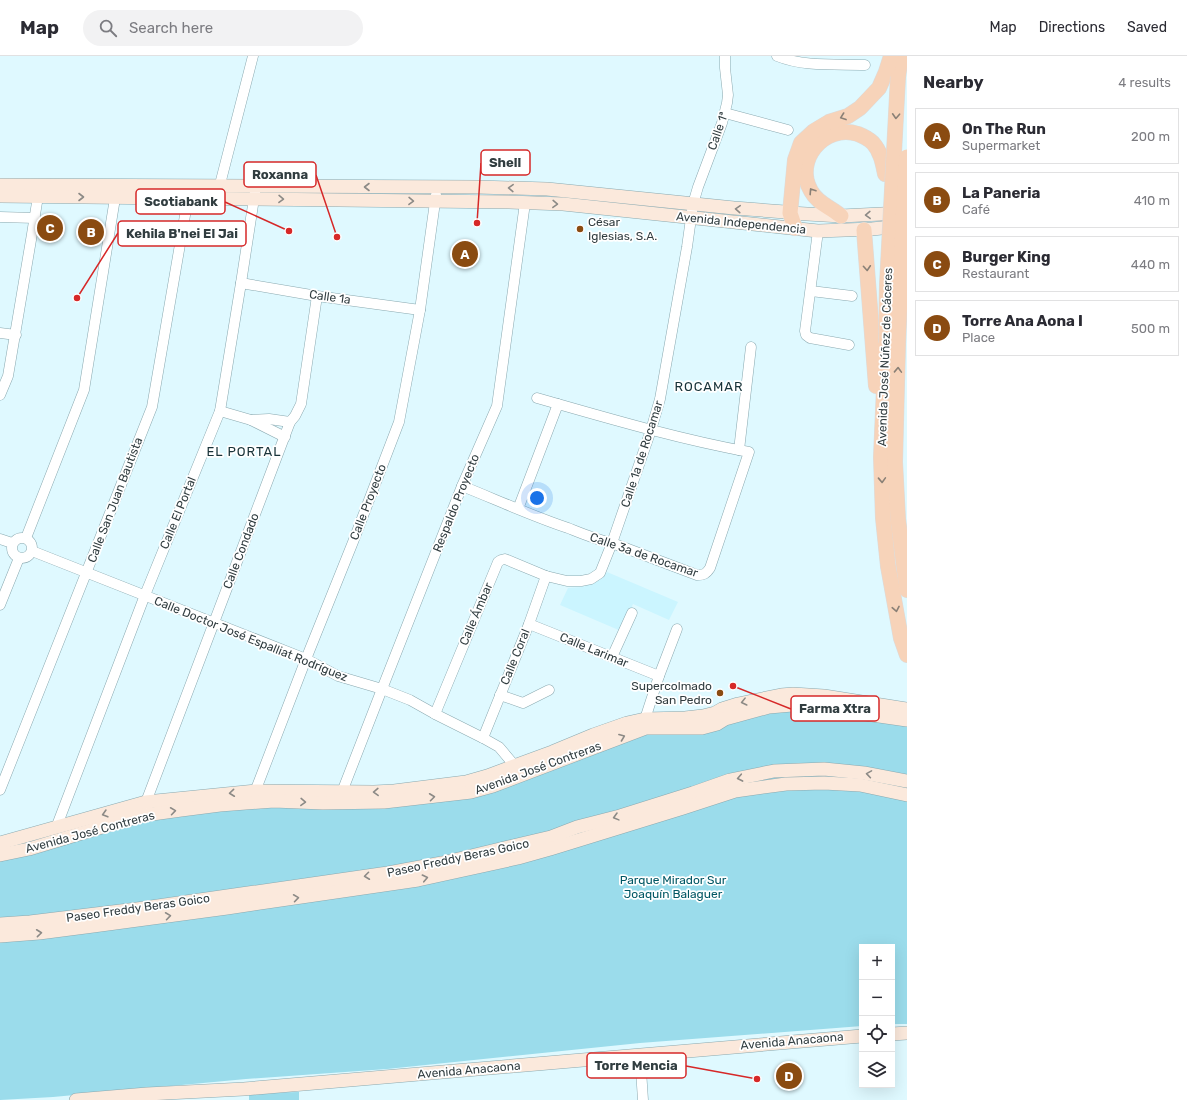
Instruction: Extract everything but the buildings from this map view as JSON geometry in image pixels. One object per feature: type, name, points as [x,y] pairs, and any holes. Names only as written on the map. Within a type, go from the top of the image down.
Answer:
[{"type":"main road","points":[[795,228],[790,214],[795,160],[801,143],[814,131],[829,122],[848,116],[860,108],[878,88],[886,72],[891,56]]},
{"type":"main road","name":"Avenida José Núñez de Cáceres","points":[[901,56],[898,77],[887,285],[892,344],[898,519],[907,590]]},
{"type":"main road","points":[[841,216],[827,208],[819,201],[811,192],[806,181],[807,161],[816,145],[834,133],[844,131],[853,132],[873,142],[882,161],[885,174],[887,285]]},
{"type":"main road","name":"Avenida José Núñez de Cáceres","points":[[907,157],[892,344],[881,457],[883,518],[888,566],[901,638],[907,655]]},
{"type":"main road","name":"Avenida Independencia","points":[[0,184],[56,191],[218,192],[435,201],[562,204],[592,201],[693,204],[785,212],[790,214],[841,216],[907,213]]},
{"type":"main road","name":"Avenida Independencia","points":[[255,193],[437,187],[547,189],[592,201],[690,218],[818,231],[864,230],[907,226]]},
{"type":"main road","name":"Avenida Independencia","points":[[0,196],[38,196],[56,191]]},
{"type":"main road","name":"Avenida Independencia","points":[[116,192],[188,198],[218,192]]},
{"type":"main road","points":[[864,230],[881,457]]},
{"type":"main road","points":[[895,462],[907,382]]},
{"type":"main road","name":"Avenida José Contreras","points":[[0,855],[29,849],[108,824],[145,809],[274,801],[363,802],[412,800],[476,791],[552,752],[593,735],[645,718],[685,718],[703,716],[738,704],[760,699],[793,694],[824,696],[907,709]]},
{"type":"main road","name":"Avenida José Contreras","points":[[0,844],[56,828],[145,809],[256,790],[342,792],[394,791],[466,782],[487,776],[516,771],[646,728],[702,728],[769,707],[792,705],[816,707],[907,720]]},
{"type":"main road","name":"Paseo Freddy Beras Goico","points":[[0,936],[39,934],[254,898],[477,855],[551,837],[577,827],[628,813],[730,780],[774,771],[824,769],[864,773],[907,781]]},
{"type":"main road","name":"Paseo Freddy Beras Goico","points":[[0,924],[418,880],[510,860],[550,849],[734,791],[786,784],[824,783],[860,785],[907,795]]},
{"type":"main road","points":[[895,1034],[907,1033]]},
{"type":"main road","name":"Avenida Anacaona","points":[[76,1100],[147,1094],[244,1094],[640,1055],[859,1036]]},
{"type":"street","points":[[218,192],[253,56]]},
{"type":"street","name":"Calle 1ª","points":[[693,204],[725,113],[728,95],[725,56]]},
{"type":"street","points":[[777,56],[786,60],[805,64],[865,65]]},
{"type":"street","points":[[725,113],[788,130]]},
{"type":"street","name":"Calle Proyecto","points":[[251,803],[399,422],[420,310],[437,187]]},
{"type":"street","points":[[26,538],[84,390],[116,192]]},
{"type":"street","name":"Calle El Portal","points":[[56,828],[145,595],[220,411],[242,283],[255,193]]},
{"type":"street","points":[[0,396],[8,376],[16,335],[38,196]]},
{"type":"street","name":"Calle San Juan Bautista","points":[[0,790],[152,407],[188,198]]},
{"type":"street","name":"Respaldo Proyecto","points":[[342,792],[462,486],[497,406],[526,203]]},
{"type":"street","name":"Calle 1a de Rocamar","points":[[546,576],[567,581],[591,579],[600,573],[612,543],[652,430],[661,392],[687,247],[693,204]]},
{"type":"street","points":[[0,217],[35,218]]},
{"type":"street","points":[[818,231],[805,330],[806,336],[849,345]]},
{"type":"street","name":"Calle 1a","points":[[242,283],[317,296],[420,310]]},
{"type":"street","points":[[810,291],[852,296]]},
{"type":"street","name":"Calle Condado","points":[[145,809],[290,422],[295,416],[300,404],[317,296]]},
{"type":"street","points":[[0,333],[16,335]]},
{"type":"street","name":"Calle 3a de Rocamar","points":[[462,486],[602,541],[612,543],[697,575],[703,575],[710,568],[744,451],[751,347]]},
{"type":"street","points":[[537,398],[652,430],[744,451]]},
{"type":"street","points":[[518,509],[558,404]]},
{"type":"street","points":[[220,411],[251,420],[285,437]]},
{"type":"street","points":[[251,420],[268,419],[290,422]]},
{"type":"street","points":[[18,538],[26,538],[32,543],[32,550],[27,557],[19,558],[13,553],[12,544],[18,538]]},
{"type":"street","points":[[0,539],[12,544]]},
{"type":"street","name":"Calle Doctor José Espalliat Rodríguez","points":[[32,550],[306,659],[338,676],[382,689],[410,700],[499,747],[516,771]]},
{"type":"street","points":[[0,605],[19,558]]},
{"type":"street","name":"Calle Ámbar","points":[[435,714],[498,562],[505,559],[546,576]]},
{"type":"street","name":"Calle Coral","points":[[483,738],[529,624],[546,576]]},
{"type":"street","points":[[612,657],[632,613]]},
{"type":"street","name":"Calle Larimar","points":[[529,624],[659,676]]},
{"type":"street","points":[[645,718],[677,629]]},
{"type":"street","points":[[500,695],[523,703],[549,690]]},
{"type":"street","points":[[640,1055],[643,1100]]},
{"type":"shaded area","points":[[607,572],[678,602],[669,620],[633,604],[621,631],[560,605],[568,588],[582,587],[593,583]]},
{"type":"green space","name":"Parque Mirador Sur Joaquín Balaguer","points":[[796,710],[907,724],[907,1024],[895,1024],[895,944],[859,944],[859,1026],[640,1043],[387,1069],[246,1079],[53,1097],[0,1100],[0,859],[139,821],[254,807],[350,807],[639,735],[758,714]]},
{"type":"green space","points":[[299,1092],[299,1100],[249,1100],[249,1093]]},
{"type":"place","name":"Shell","points":[[477,223]]},
{"type":"place","name":"Burger King","points":[[50,228]]},
{"type":"place","name":"César Iglesias, S.A.","points":[[580,229]]},
{"type":"place","name":"Scotiabank","points":[[289,231]]},
{"type":"place","name":"La Paneria","points":[[91,232]]},
{"type":"place","name":"Roxanna","points":[[337,237]]},
{"type":"place","name":"On The Run","points":[[465,254]]},
{"type":"place","name":"Kehila B'nei El Jai","points":[[77,298]]},
{"type":"place","name":"Farma Xtra","points":[[733,686]]},
{"type":"place","name":"Supercolmado San Pedro","points":[[720,693]]},
{"type":"place","name":"Torre Ana Aona I","points":[[789,1076]]},
{"type":"place","name":"Torre Mencia","points":[[757,1079]]},
{"type":"district","name":"ROCAMAR","points":[[709,386]]},
{"type":"district","name":"EL PORTAL","points":[[244,451]]}]
